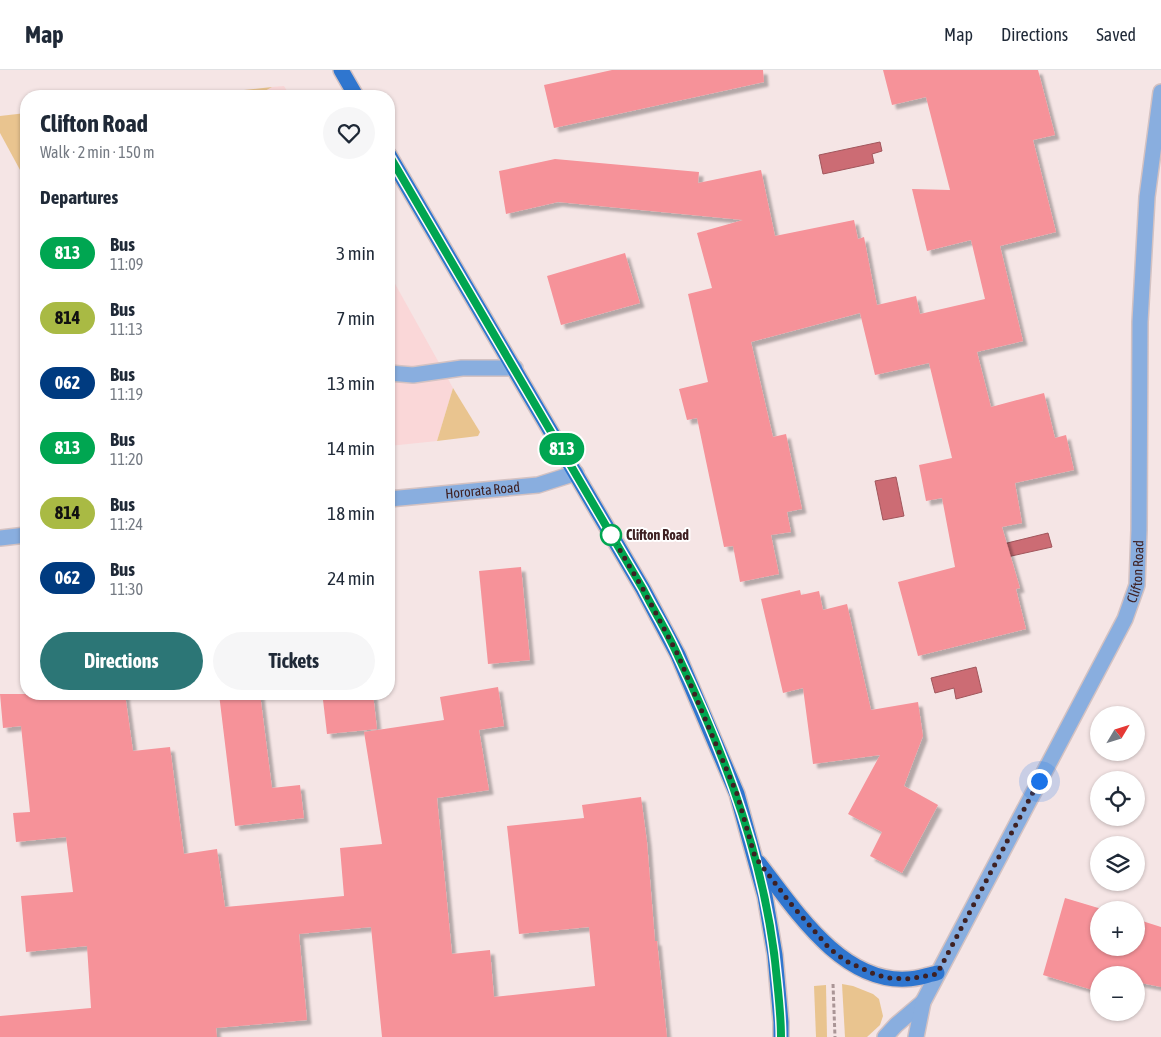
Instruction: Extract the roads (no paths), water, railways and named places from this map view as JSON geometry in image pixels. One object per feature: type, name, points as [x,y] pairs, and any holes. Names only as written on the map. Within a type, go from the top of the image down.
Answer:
[{"type":"main road","points":[[341,70],[353,90]]},
{"type":"main road","points":[[395,172],[515,368],[643,589],[678,655],[737,794],[755,857],[765,896],[775,955],[781,1022],[780,1037]]},
{"type":"main road","points":[[755,857],[791,904],[830,949],[846,961],[876,975],[890,978],[907,979],[937,974]]},
{"type":"street","name":"Clifton Road","points":[[916,1037],[923,1002],[1125,619],[1137,585],[1140,322],[1147,196],[1161,92]]},
{"type":"street","points":[[395,374],[413,375],[462,368],[515,368]]},
{"type":"street","name":"Hororata Road","points":[[395,499],[538,484],[576,473]]},
{"type":"street","points":[[0,538],[20,536]]},
{"type":"street","name":"Clifton Road","points":[[885,1037],[923,1002]]},
{"type":"place","name":"Clifton Road","points":[[611,535]]}]
